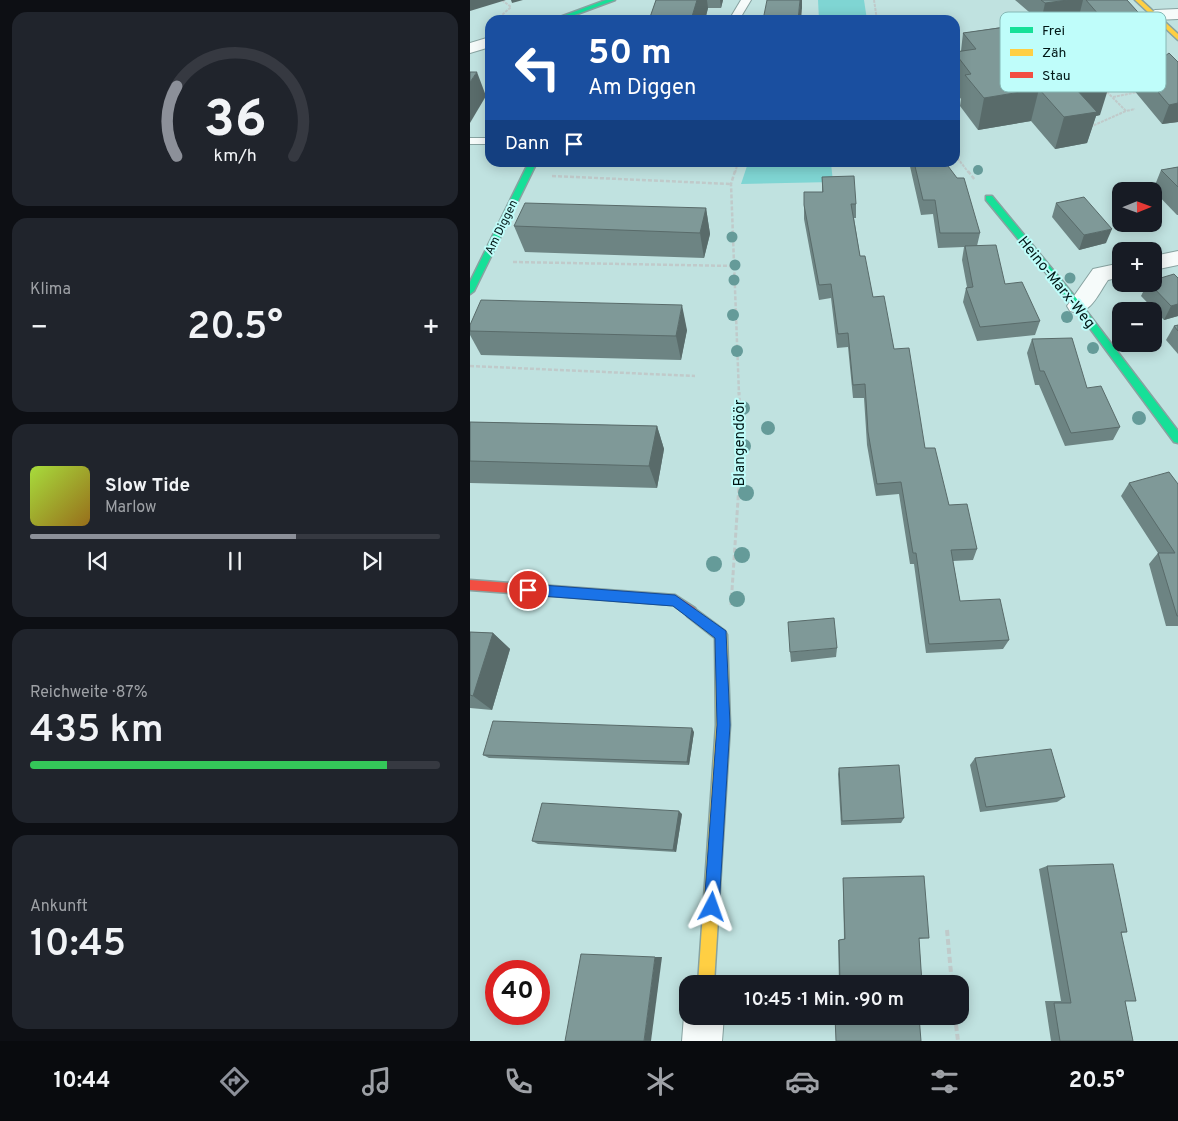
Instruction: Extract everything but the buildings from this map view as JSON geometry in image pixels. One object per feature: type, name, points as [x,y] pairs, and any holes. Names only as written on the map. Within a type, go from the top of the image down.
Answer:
[{"type":"street","points":[[569,15],[612,0]]},
{"type":"street","points":[[1138,0],[1150,12]]},
{"type":"street","points":[[1166,27],[1178,38]]},
{"type":"street","points":[[470,48],[485,44]]},
{"type":"street","name":"Am Diggen","points":[[470,291],[530,167]]},
{"type":"street","name":"Heino-Marx-Weg","points":[[989,198],[1078,306],[1178,439]]},
{"type":"street","points":[[1162,261],[1178,258]]},
{"type":"street","points":[[1078,306],[1100,274],[1112,272]]},
{"type":"street","points":[[470,585],[675,600],[721,635],[723,725],[707,975]]},
{"type":"street","points":[[702,1041],[703,1025]]},
{"type":"lane","points":[[737,15],[746,0]]},
{"type":"lane","points":[[470,141],[485,141]]},
{"type":"path","points":[[502,0],[511,8],[502,15]]},
{"type":"path","points":[[874,0],[876,15]]},
{"type":"path","points":[[1107,92],[1126,111]]},
{"type":"path","points":[[1113,97],[1141,92]]},
{"type":"path","points":[[1089,127],[1096,126],[1135,108]]},
{"type":"path","points":[[1092,121],[1096,126]]},
{"type":"path","points":[[960,161],[989,198]]},
{"type":"path","name":"Blangendöör","points":[[731,610],[741,456],[731,184],[736,167]]},
{"type":"path","points":[[526,175],[731,184]]},
{"type":"path","points":[[484,261],[734,266]]},
{"type":"path","points":[[470,366],[695,376]]},
{"type":"path","points":[[947,930],[951,975]]},
{"type":"path","points":[[956,1025],[958,1041]]},
{"type":"shaded area","points":[[818,0],[864,0],[866,15],[819,15]]},
{"type":"shaded area","points":[[747,167],[831,167],[833,182],[741,184]]},
{"type":"traffic: fast","points":[[569,15],[612,0]]},
{"type":"traffic: fast","points":[[470,291],[531,167]]},
{"type":"traffic: fast","points":[[989,198],[1078,306],[1178,439]]},
{"type":"traffic: slow","points":[[1138,0],[1151,12]]},
{"type":"traffic: slow","points":[[1166,27],[1178,38]]},
{"type":"traffic: slow","points":[[691,612],[721,635],[723,725],[707,975]]},
{"type":"traffic: jam","points":[[470,585],[675,600],[691,612]]},
{"type":"route","points":[[528,590],[675,600],[721,635],[723,725],[712,907]]}]
